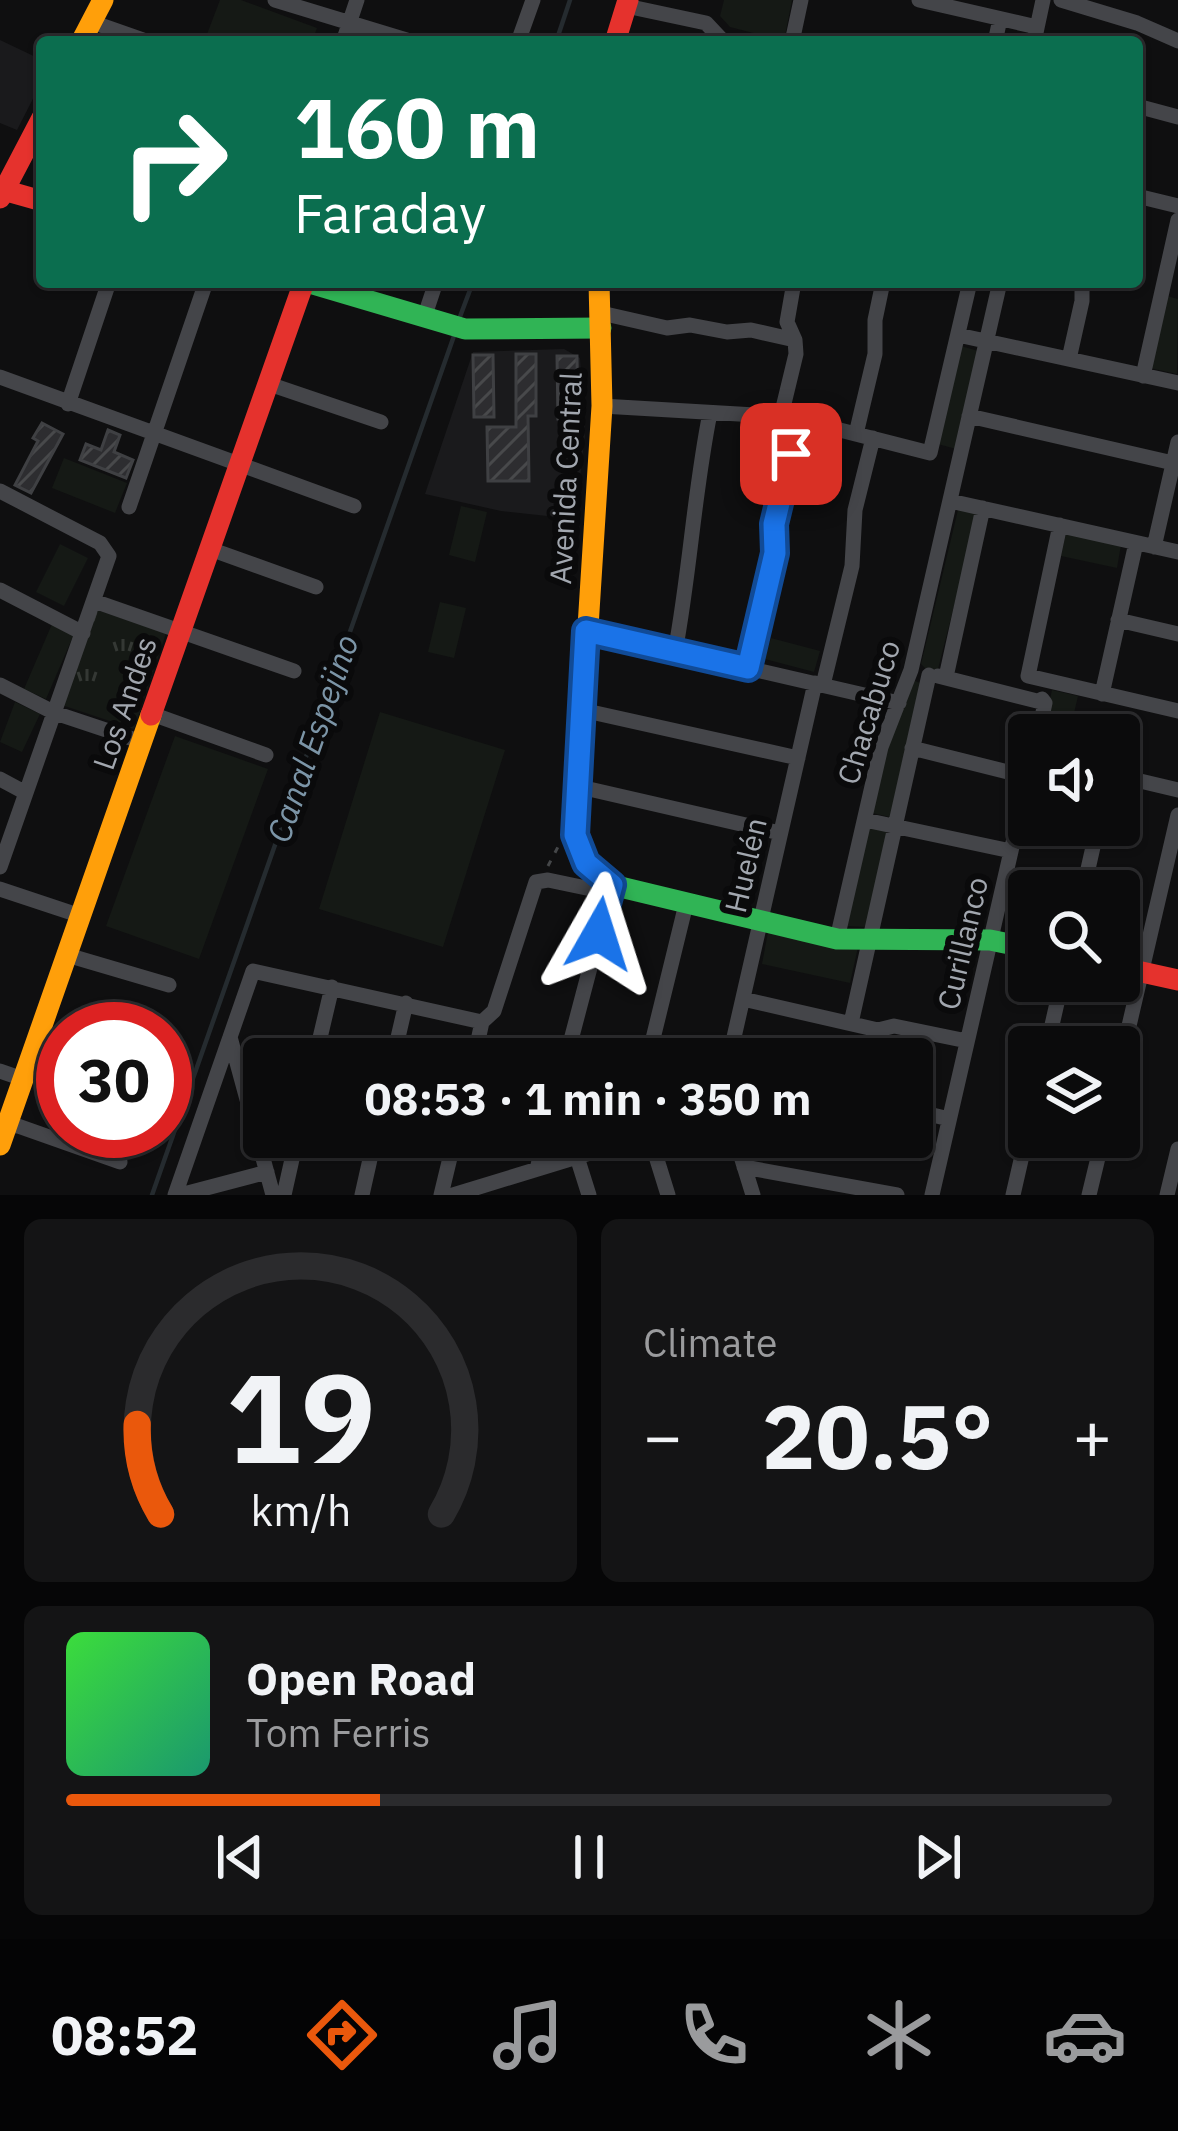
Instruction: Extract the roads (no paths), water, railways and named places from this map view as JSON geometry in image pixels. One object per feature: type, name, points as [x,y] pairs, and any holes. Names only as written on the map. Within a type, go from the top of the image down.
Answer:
[{"type":"street","points":[[87,32],[103,0]]},
{"type":"street","points":[[275,0],[395,36]]},
{"type":"street","points":[[345,36],[357,0]]},
{"type":"street","points":[[520,36],[533,0]]},
{"type":"street","points":[[793,36],[802,0]]},
{"type":"street","points":[[919,0],[1000,19],[1035,34],[1043,0]]},
{"type":"street","points":[[1060,0],[1178,41]]},
{"type":"street","points":[[617,36],[627,3],[706,23],[710,35]]},
{"type":"street","points":[[996,36],[1000,19]]},
{"type":"street","points":[[1143,108],[1178,117]]},
{"type":"street","points":[[36,129],[1,192],[36,200]]},
{"type":"street","points":[[1143,197],[1178,206]]},
{"type":"street","points":[[1144,376],[1170,294],[1178,220]]},
{"type":"street","points":[[68,404],[108,288]]},
{"type":"street","points":[[129,507],[204,288]]},
{"type":"street","name":"Los Andes","points":[[50,1002],[303,288]]},
{"type":"street","points":[[344,288],[444,324],[601,321],[667,328],[690,325],[722,332],[751,330],[795,340]]},
{"type":"street","points":[[437,288],[444,324]]},
{"type":"street","name":"Avenida Central","points":[[599,288],[602,406],[576,786],[578,847],[591,870],[611,889]]},
{"type":"street","points":[[781,416],[796,354],[787,322],[793,288]]},
{"type":"street","name":"Huelén","points":[[734,1038],[798,758],[852,566],[882,288]]},
{"type":"street","points":[[602,406],[781,416],[930,453],[969,288]]},
{"type":"street","name":"Chacabuco","points":[[837,939],[881,747],[911,670],[999,288]]},
{"type":"street","points":[[1069,359],[1082,288]]},
{"type":"street","points":[[958,334],[1178,383]]},
{"type":"street","points":[[0,377],[354,506]]},
{"type":"street","points":[[268,384],[381,422]]},
{"type":"street","points":[[675,652],[690,576],[694,496],[710,412]]},
{"type":"street","points":[[969,416],[1173,464]]},
{"type":"street","points":[[748,668],[775,553],[774,524],[800,419]]},
{"type":"street","points":[[1154,547],[1178,442]]},
{"type":"street","points":[[0,491],[108,551],[108,563],[0,867]]},
{"type":"street","points":[[950,501],[1178,552]]},
{"type":"street","name":"Chacabuco","points":[[851,1023],[913,748],[938,676],[983,508]]},
{"type":"street","points":[[1043,714],[1045,703],[1028,676],[1060,525]]},
{"type":"street","points":[[1102,694],[1136,543]]},
{"type":"street","points":[[210,549],[316,587]]},
{"type":"street","points":[[0,590],[83,633]]},
{"type":"street","points":[[94,601],[294,671]]},
{"type":"street","points":[[1118,620],[1178,634]]},
{"type":"street","points":[[586,631],[898,703]]},
{"type":"street","points":[[911,670],[1045,703]]},
{"type":"street","points":[[1028,676],[1178,711]]},
{"type":"street","points":[[0,685],[55,712],[142,742]]},
{"type":"street","points":[[582,710],[798,758]]},
{"type":"street","points":[[152,714],[266,755]]},
{"type":"street","points":[[913,748],[1008,770]]},
{"type":"street","points":[[0,779],[26,793]]},
{"type":"street","points":[[1140,781],[1178,790]]},
{"type":"street","points":[[576,786],[780,833]]},
{"type":"street","points":[[1129,1026],[1178,815]]},
{"type":"street","points":[[865,820],[1011,851]]},
{"type":"street","name":"Curillanco","points":[[932,1195],[1012,846]]},
{"type":"street","points":[[479,1038],[482,1022],[494,1011],[533,886],[540,880],[611,889],[837,939],[1008,944]]},
{"type":"street","points":[[0,889],[81,916]]},
{"type":"street","points":[[572,1038],[611,889]]},
{"type":"street","points":[[653,1038],[686,904]]},
{"type":"street","points":[[67,955],[169,985]]},
{"type":"street","points":[[177,1195],[250,974],[261,971],[482,1022]]},
{"type":"street","points":[[1142,972],[1178,980]]},
{"type":"street","points":[[320,1038],[332,987]]},
{"type":"street","points":[[743,999],[878,1030],[894,1025],[967,1041]]},
{"type":"street","points":[[398,1038],[406,1004]]},
{"type":"street","points":[[230,1036],[273,1195]]},
{"type":"street","name":"Los Andes","points":[[2,1132],[36,1043]]},
{"type":"street","points":[[0,1071],[23,1079]]},
{"type":"street","points":[[933,1115],[949,1119]]},
{"type":"street","points":[[2,1132],[18,1126],[120,1162]]},
{"type":"street","points":[[1168,1195],[1178,1149]]},
{"type":"street","points":[[284,1195],[292,1158]]},
{"type":"street","points":[[362,1195],[370,1158]]},
{"type":"street","points":[[441,1195],[450,1158]]},
{"type":"street","points":[[537,1169],[540,1158]]},
{"type":"street","points":[[453,1195],[506,1187],[537,1169],[574,1158]]},
{"type":"street","points":[[577,1158],[589,1195]]},
{"type":"street","points":[[648,1158],[668,1195]]},
{"type":"street","points":[[741,1158],[753,1195]]},
{"type":"street","points":[[1013,1195],[1021,1158]]},
{"type":"street","points":[[1089,1195],[1098,1158]]},
{"type":"street","points":[[744,1167],[840,1190],[897,1195]]},
{"type":"street","points":[[177,1195],[267,1172]]},
{"type":"waterway","name":"Canal Espejino","points":[[558,36],[570,0]]},
{"type":"waterway","name":"Canal Espejino","points":[[458,322],[471,288]]},
{"type":"waterway","name":"Canal Espejino","points":[[152,1195],[455,333]]}]
